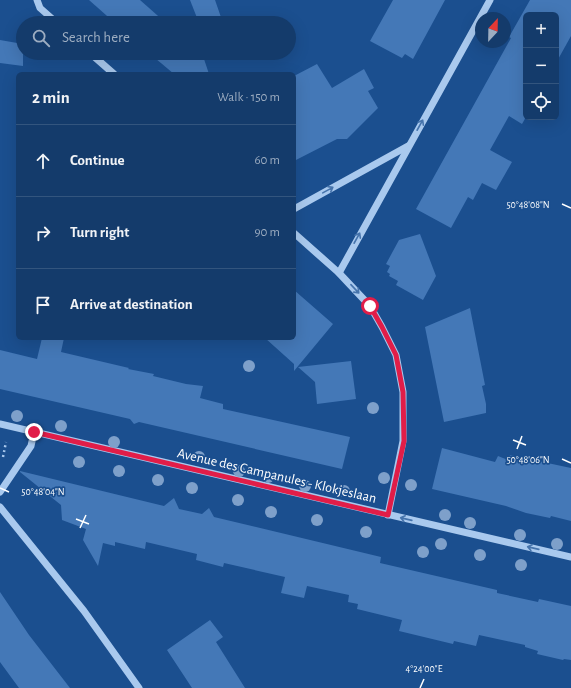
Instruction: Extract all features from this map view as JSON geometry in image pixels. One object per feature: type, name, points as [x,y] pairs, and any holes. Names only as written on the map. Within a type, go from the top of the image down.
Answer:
[{"type":"street","points":[[37,0],[40,8],[49,16]]},
{"type":"street","points":[[339,273],[490,0]]},
{"type":"street","points":[[98,60],[112,72]]},
{"type":"street","points":[[296,208],[409,145]]},
{"type":"street","points":[[296,235],[339,273],[370,306],[396,355],[403,392],[404,441],[388,515]]},
{"type":"street","name":"Avenue des Campanules - Klokjeslaan","points":[[0,424],[571,557]]},
{"type":"street","points":[[0,492],[31,446],[34,432]]},
{"type":"street","points":[[0,507],[84,611],[139,688]]},
{"type":"path","points":[[2,460],[6,441]]},
{"type":"building","points":[[89,0],[140,0],[158,16],[107,16]]},
{"type":"building","points":[[190,0],[215,0],[221,16],[196,16]]},
{"type":"building","points":[[393,0],[445,0],[413,59],[405,54],[402,58],[370,41]]},
{"type":"building","points":[[530,0],[571,0],[571,36],[559,58],[559,12],[523,12]]},
{"type":"building","points":[[523,12],[523,120],[524,120],[522,124],[509,116],[490,150],[512,162],[496,190],[482,183],[473,200],[468,197],[451,228],[416,209],[505,48],[511,48],[511,33]]},
{"type":"building","points":[[0,40],[16,43],[16,60],[23,60],[23,66],[0,63]]},
{"type":"building","points":[[157,60],[204,60],[208,72],[172,72]]},
{"type":"building","points":[[317,64],[332,88],[364,69],[374,88],[368,91],[378,108],[347,139],[337,139],[296,160],[296,75]]},
{"type":"building","points":[[420,234],[436,276],[423,300],[396,285],[398,281],[389,276],[390,274],[387,272],[390,266],[386,264],[399,240]]},
{"type":"building","points":[[296,292],[333,324],[294,371],[294,364],[267,340],[296,340]]},
{"type":"building","points":[[470,308],[485,385],[482,386],[486,404],[486,413],[444,422],[425,327]]},
{"type":"building","points":[[42,340],[64,340],[61,352],[154,374],[153,376],[186,384],[203,386],[200,398],[223,404],[223,409],[350,437],[342,469],[139,422],[134,424],[130,419],[0,389],[0,350],[37,359]]},
{"type":"building","points":[[351,361],[356,399],[317,404],[315,382],[298,367]]},
{"type":"building","points":[[442,448],[495,462],[498,456],[508,460],[510,455],[571,468],[571,521],[551,516],[550,518],[526,513],[506,506],[432,489]]},
{"type":"building","points":[[20,471],[164,506],[174,498],[179,509],[202,514],[209,508],[214,517],[381,557],[380,563],[497,590],[497,593],[538,602],[539,599],[571,606],[571,660],[563,660],[537,654],[538,651],[525,647],[525,645],[479,635],[476,646],[454,641],[453,644],[399,631],[402,620],[357,609],[358,604],[348,602],[349,595],[307,586],[304,598],[281,593],[285,577],[224,563],[223,567],[196,560],[197,554],[146,542],[145,549],[115,542],[115,546],[103,543],[98,566],[83,540],[86,529],[62,520],[61,505]]},
{"type":"building","points":[[0,592],[29,635],[70,688],[19,688],[0,662]]},
{"type":"building","points":[[210,620],[223,637],[216,642],[245,688],[192,688],[167,650]]},
{"type":"route","points":[[34,432],[388,515],[404,441],[403,392],[396,355],[370,306]]}]
